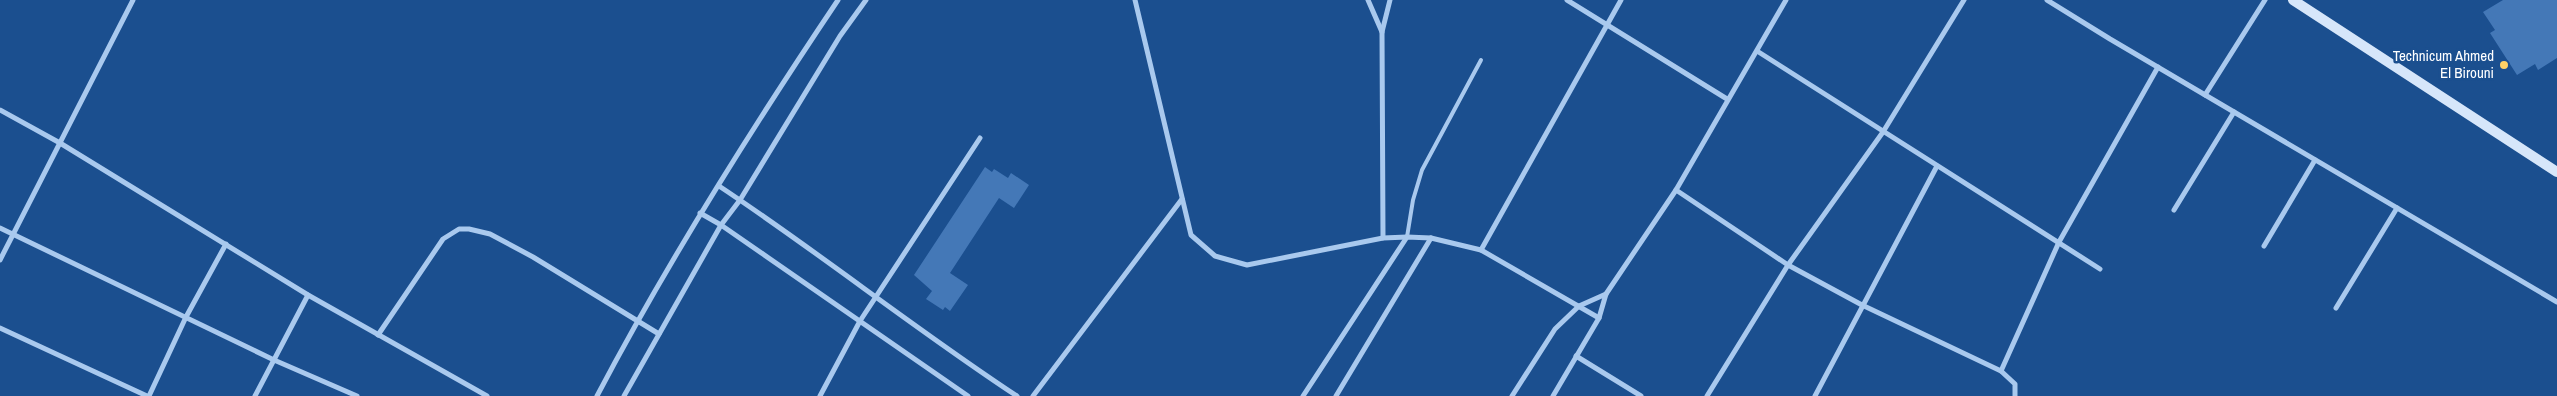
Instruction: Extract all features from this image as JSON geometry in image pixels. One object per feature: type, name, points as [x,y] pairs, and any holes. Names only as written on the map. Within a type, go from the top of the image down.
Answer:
[{"type":"street","points":[[0,260],[133,0]]},
{"type":"street","points":[[597,396],[636,321],[700,213],[838,0]]},
{"type":"street","points":[[624,396],[721,224],[740,200],[840,36],[866,0]]},
{"type":"street","points":[[1135,0],[1191,235],[1215,256],[1247,265],[1383,238],[1407,236],[1431,238],[1481,250],[1598,318]]},
{"type":"street","points":[[1368,0],[1382,32]]},
{"type":"street","points":[[1383,238],[1382,32],[1390,0]]},
{"type":"street","points":[[1567,0],[1727,99]]},
{"type":"street","points":[[1481,250],[1621,0]]},
{"type":"street","points":[[1553,396],[1598,318],[1606,294],[1676,190],[1786,0]]},
{"type":"street","points":[[1706,396],[1788,264],[1883,132],[1964,0]]},
{"type":"street","points":[[2047,0],[2315,160],[2557,300]]},
{"type":"street","points":[[2205,95],[2265,0]]},
{"type":"street","points":[[2293,0],[2557,172]]},
{"type":"street","points":[[1757,51],[2100,268]]},
{"type":"street","points":[[2001,370],[2059,242],[2158,67]]},
{"type":"street","points":[[0,110],[60,143],[308,295],[487,396]]},
{"type":"street","points":[[2174,210],[2234,112]]},
{"type":"street","points":[[820,396],[876,296],[980,138]]},
{"type":"street","points":[[2264,246],[2315,160]]},
{"type":"street","points":[[1815,396],[1862,304],[1937,166]]},
{"type":"street","points":[[719,186],[876,296],[960,358],[1017,396]]},
{"type":"street","points":[[1676,190],[1788,264],[1862,304],[2001,370],[2015,384],[2015,396]]},
{"type":"street","points":[[1034,396],[1182,199]]},
{"type":"street","points":[[2336,308],[2397,208]]},
{"type":"street","points":[[700,213],[721,224],[968,396]]},
{"type":"street","points":[[0,228],[274,360],[357,396]]},
{"type":"street","points":[[378,335],[443,239],[459,229],[479,230],[490,234],[533,257],[660,334]]},
{"type":"street","points":[[1302,396],[1407,236]]},
{"type":"street","points":[[1336,396],[1431,238]]},
{"type":"street","points":[[0,328],[148,396],[186,317],[226,244]]},
{"type":"street","points":[[1512,396],[1555,328],[1579,306],[1606,294]]},
{"type":"street","points":[[255,396],[308,295]]},
{"type":"street","points":[[1576,356],[1641,396]]},
{"type":"lane","points":[[1407,236],[1413,200],[1422,170],[1481,60]]},
{"type":"building","points":[[2503,0],[2557,0],[2557,58],[2538,70],[2535,64],[2517,75],[2490,33],[2495,30],[2483,12]]},
{"type":"building","points":[[985,167],[992,172],[994,169],[1008,178],[1011,173],[1029,185],[1014,208],[999,198],[950,273],[968,285],[950,311],[945,307],[943,310],[926,299],[932,291],[914,275]]},
{"type":"place","name":"Technicum Ahmed El Birouni","points":[[2504,65]]}]
